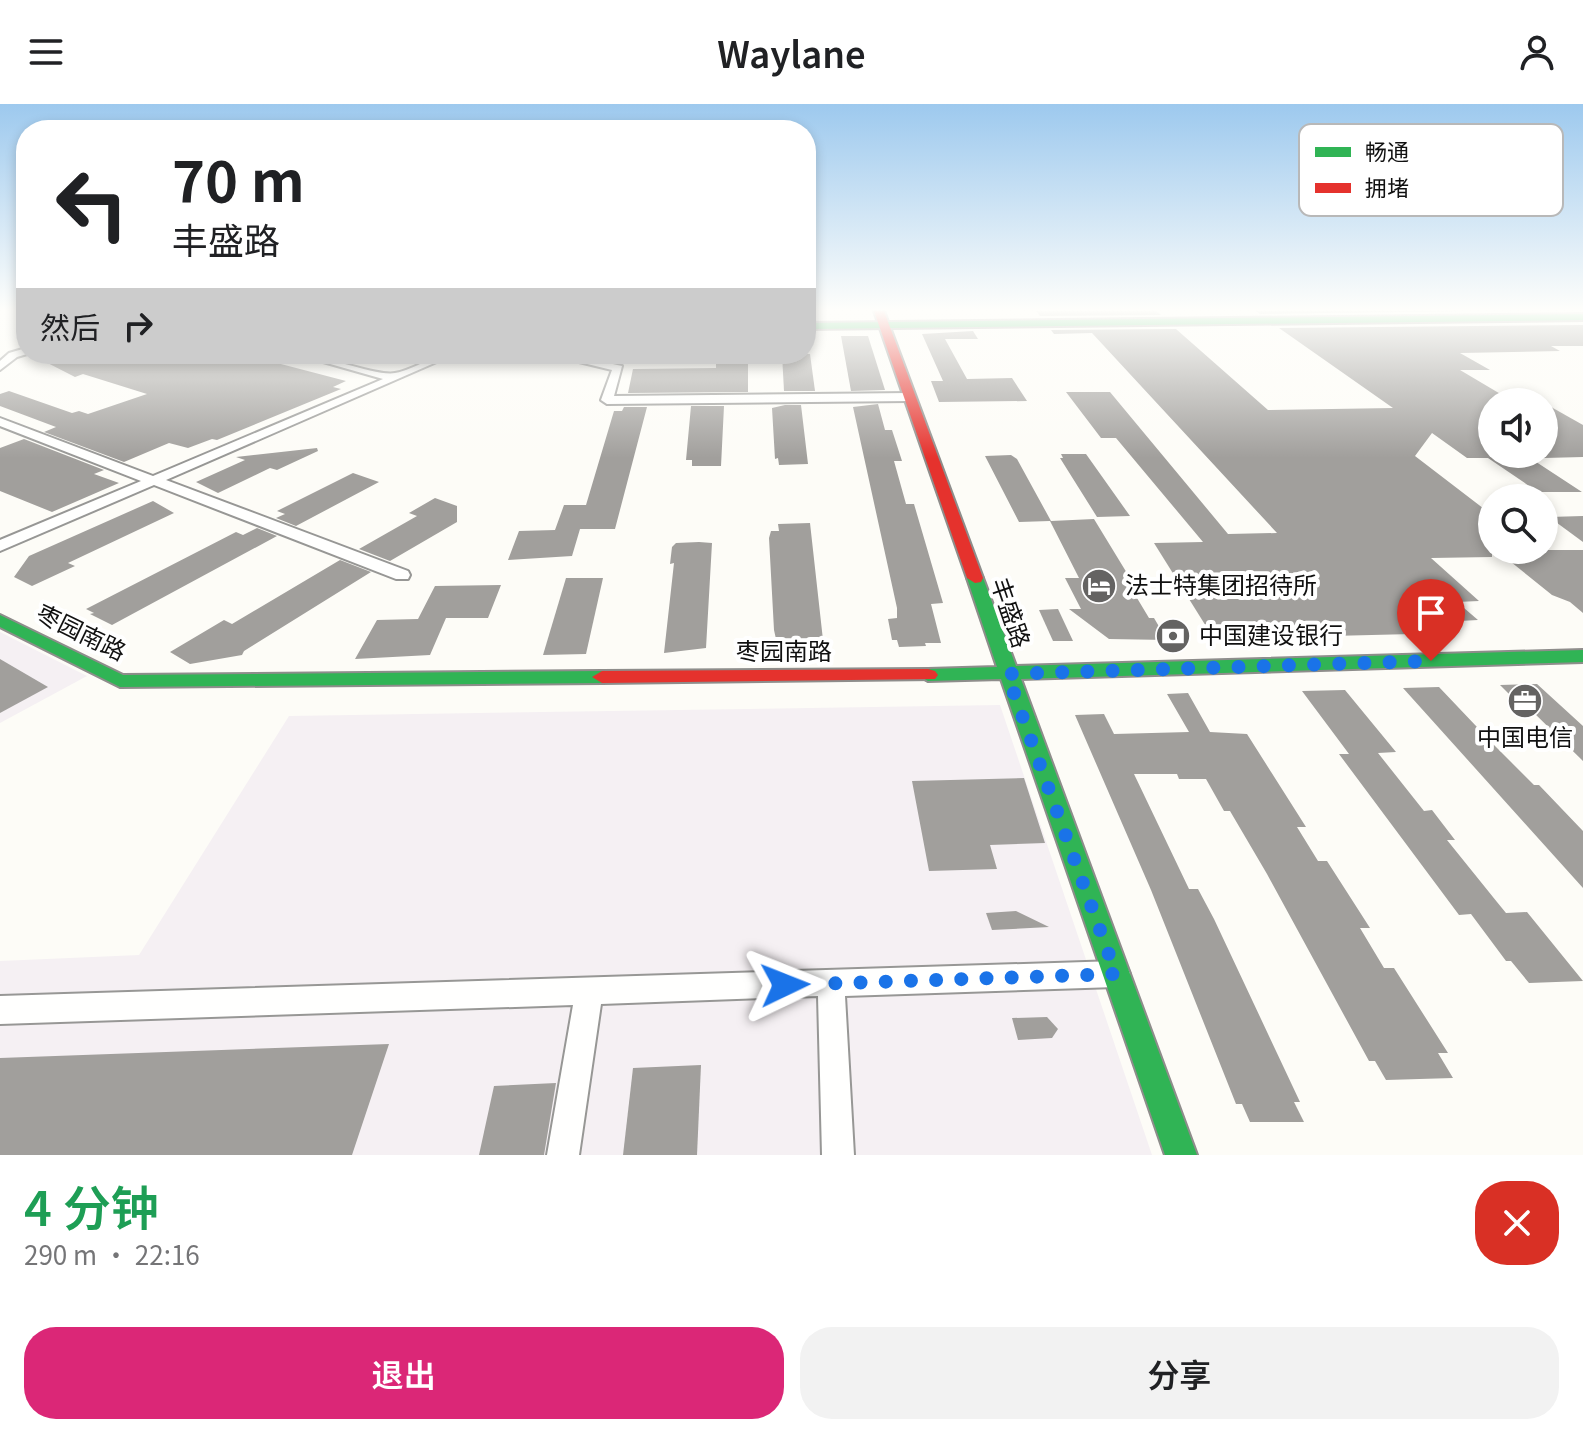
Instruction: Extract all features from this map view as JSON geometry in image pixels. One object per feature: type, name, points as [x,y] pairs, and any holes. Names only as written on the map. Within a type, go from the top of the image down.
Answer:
[{"type":"street","name":"丰盛路","points":[[896,360],[1181,1155]]},
{"type":"street","points":[[339,364],[394,378]]},
{"type":"street","points":[[0,546],[427,364]]},
{"type":"street","points":[[599,364],[618,368],[607,400],[909,397]]},
{"type":"street","points":[[0,422],[402,575]]},
{"type":"street","name":"枣园南路","points":[[0,620],[120,681],[1007,674],[1583,656]]},
{"type":"street","points":[[0,1010],[1116,974]]},
{"type":"street","points":[[831,984],[838,1155]]},
{"type":"street","points":[[563,1155],[589,991]]},
{"type":"shaded area","points":[[0,632],[87,676],[0,723]]},
{"type":"shaded area","points":[[1000,705],[1152,1155],[0,1155],[0,961],[139,955],[289,716]]},
{"type":"building","points":[[845,360],[876,360],[885,390],[851,391]]},
{"type":"building","points":[[934,360],[957,360],[967,379],[1012,378],[1027,401],[939,402],[931,381],[943,381]]},
{"type":"building","points":[[1117,360],[1211,360],[1268,410],[1393,408],[1325,360],[1472,360],[1490,370],[1460,370],[1490,388],[1478,388],[1478,458],[1467,458],[1432,433],[1415,456],[1478,504],[1478,557],[1431,558],[1479,601],[1457,602],[1478,620],[1441,622],[1453,633],[1214,639],[1154,543],[1203,542],[1116,438],[1101,438],[1066,392],[1110,392],[1228,534],[1277,533]]},
{"type":"building","points":[[50,364],[281,364],[346,381],[333,387],[341,389],[217,440],[188,448],[169,443],[124,462],[44,432],[56,427],[0,406],[0,394],[9,391],[72,413],[79,411],[88,414],[147,394],[83,374],[75,377]]},
{"type":"building","points":[[716,364],[748,364],[748,392],[628,393],[633,369],[716,368]]},
{"type":"building","points":[[783,364],[811,364],[815,391],[784,391]]},
{"type":"building","points":[[878,404],[885,430],[892,430],[902,461],[894,461],[906,504],[914,504],[943,603],[931,604],[941,643],[899,647],[897,640],[892,640],[888,619],[897,618],[897,608],[853,407]]},
{"type":"building","points":[[801,405],[808,464],[779,465],[778,458],[775,459],[772,408]]},
{"type":"building","points":[[691,406],[724,406],[721,466],[692,466],[692,460],[686,460]]},
{"type":"building","points":[[624,407],[647,407],[615,529],[580,529],[572,556],[508,560],[519,531],[555,530],[564,505],[586,505],[614,411],[622,411]]},
{"type":"building","points":[[1558,411],[1583,425],[1583,457],[1558,458]]},
{"type":"building","points":[[24,439],[104,470],[94,474],[119,483],[52,512],[0,491],[0,448]]},
{"type":"building","points":[[317,448],[318,451],[277,470],[270,468],[218,493],[196,482],[245,460],[236,457]]},
{"type":"building","points":[[1061,454],[1086,454],[1130,516],[1097,517],[1060,458],[1063,458]]},
{"type":"building","points":[[1011,455],[1017,459],[1051,521],[1094,519],[1133,583],[1128,583],[1149,618],[1154,618],[1167,640],[1109,639],[1069,609],[1081,609],[1065,578],[1079,578],[1050,521],[1019,522],[985,456]]},
{"type":"building","points":[[1503,468],[1545,468],[1582,492],[1558,492],[1558,484],[1526,484]]},
{"type":"building","points":[[353,473],[379,482],[296,526],[276,518],[285,514],[277,511]]},
{"type":"building","points":[[435,498],[457,506],[457,522],[390,561],[359,549],[417,516],[409,513]]},
{"type":"building","points":[[153,501],[174,513],[68,563],[75,566],[32,586],[14,577],[29,556]]},
{"type":"building","points":[[1583,516],[1583,542],[1558,524],[1558,517]]},
{"type":"building","points":[[810,523],[824,649],[785,650],[784,638],[776,639],[774,630],[769,538],[771,531],[779,531],[778,524]]},
{"type":"building","points":[[257,528],[277,536],[112,625],[86,609],[236,532],[243,535]]},
{"type":"building","points":[[676,543],[712,543],[706,648],[664,653],[674,563],[670,564],[672,547]]},
{"type":"building","points":[[1558,550],[1583,550],[1583,613],[1570,602],[1552,595],[1513,564],[1558,564]]},
{"type":"building","points":[[340,560],[371,572],[242,655],[190,664],[170,652],[224,620],[232,624]]},
{"type":"building","points":[[566,578],[603,578],[586,654],[543,655]]},
{"type":"building","points":[[501,585],[488,618],[446,618],[430,655],[355,659],[377,620],[418,619],[435,586]]},
{"type":"building","points":[[1058,609],[1073,641],[1053,641],[1039,610]]},
{"type":"building","points":[[0,659],[48,687],[0,713]]},
{"type":"building","points":[[1537,684],[1583,726],[1583,761],[1531,710],[1525,710],[1500,685]]},
{"type":"building","points":[[1439,687],[1583,831],[1583,888],[1403,688]]},
{"type":"building","points":[[1345,690],[1396,752],[1378,753],[1424,811],[1432,810],[1455,840],[1447,840],[1497,902],[1506,913],[1527,912],[1583,981],[1529,983],[1511,961],[1506,961],[1471,914],[1459,915],[1339,754],[1349,754],[1302,691]]},
{"type":"building","points":[[1188,693],[1210,732],[1247,734],[1306,827],[1297,827],[1318,861],[1327,861],[1370,928],[1360,928],[1384,968],[1394,968],[1448,1053],[1438,1053],[1453,1078],[1386,1080],[1375,1061],[1369,1061],[1267,874],[1230,811],[1224,811],[1206,779],[1179,779],[1177,774],[1134,774],[1189,889],[1198,889],[1214,919],[1300,1102],[1294,1102],[1304,1122],[1250,1122],[1242,1104],[1236,1104],[1151,890],[1075,715],[1104,714],[1114,734],[1189,732],[1167,694]]},
{"type":"building","points":[[1024,778],[1045,843],[990,845],[997,869],[929,871],[912,781]]},
{"type":"building","points":[[1016,911],[1049,927],[992,930],[986,913]]},
{"type":"building","points":[[1047,1017],[1058,1029],[1052,1038],[1018,1040],[1012,1018]]},
{"type":"building","points":[[389,1044],[352,1155],[0,1155],[0,1058]]},
{"type":"building","points":[[701,1065],[697,1155],[623,1155],[633,1068]]},
{"type":"building","points":[[556,1083],[544,1155],[479,1155],[494,1086]]},
{"type":"traffic: fast","points":[[975,578],[1181,1155]]},
{"type":"traffic: fast","points":[[0,620],[120,681],[602,677]]},
{"type":"traffic: fast","points":[[928,675],[1583,656]]},
{"type":"traffic: jam","points":[[897,360],[975,578]]},
{"type":"traffic: jam","points":[[602,677],[928,675]]},
{"type":"place","name":"法士特集团招待所","points":[[1099,586]]},
{"type":"place","name":"中国建设银行","points":[[1173,636]]},
{"type":"place","name":"中国电信","points":[[1525,701]]},
{"type":"route","points":[[785,985],[1116,974],[1007,674],[1431,661]]}]
